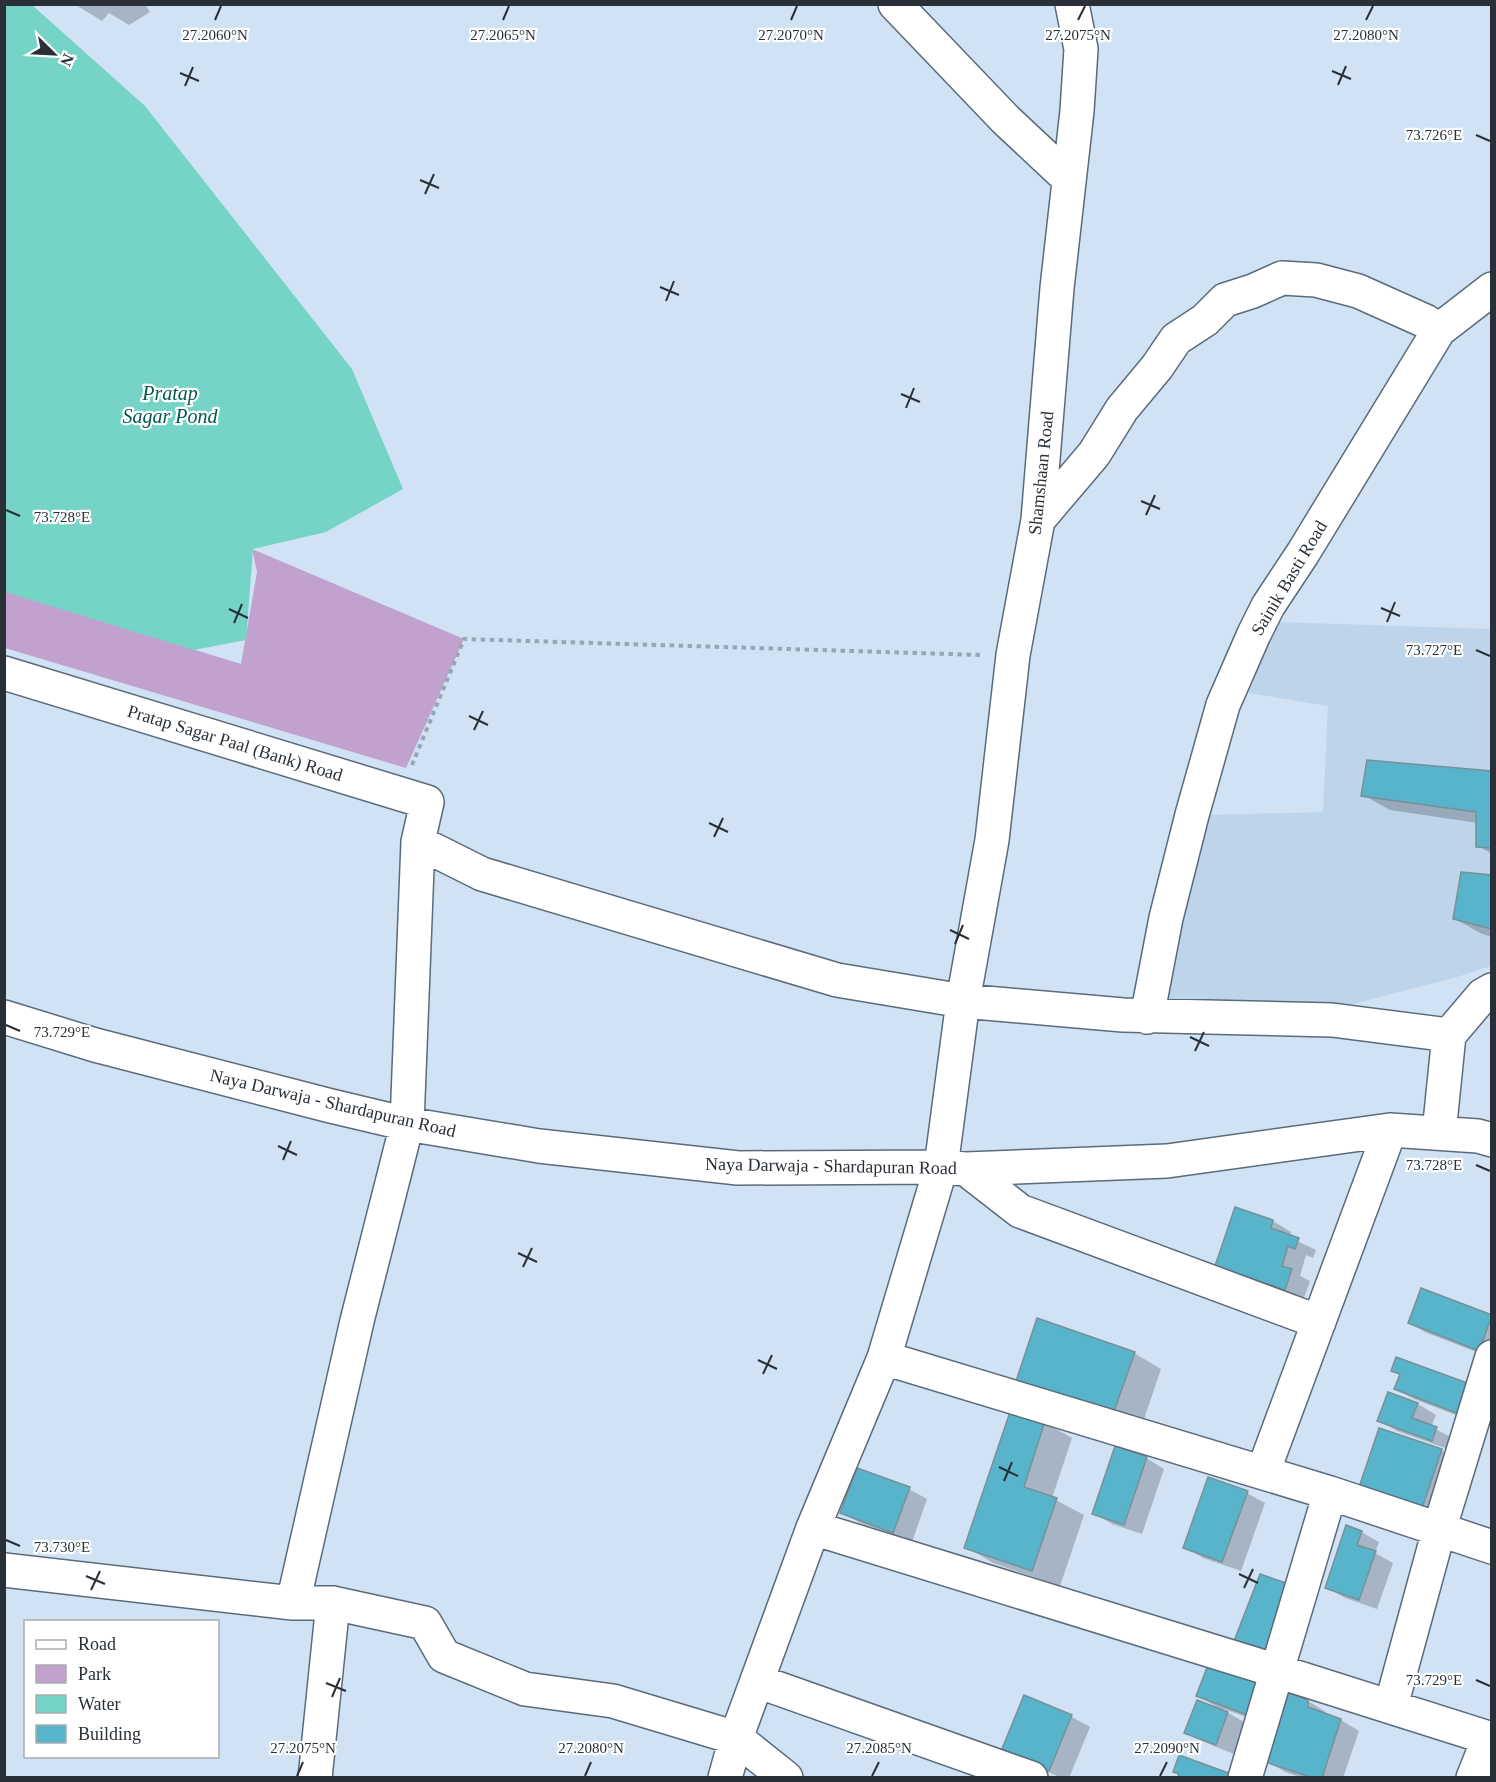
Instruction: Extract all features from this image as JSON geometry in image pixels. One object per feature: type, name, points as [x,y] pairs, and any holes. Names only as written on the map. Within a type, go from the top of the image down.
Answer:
[{"type":"street","points":[[895,4],[1006,120],[1069,179]]},
{"type":"street","name":"Shamshaan Road","points":[[725,1778],[736,1738],[813,1528],[884,1358],[954,1168],[963,1001],[992,840],[1013,656],[1038,520],[1057,288],[1077,111],[1081,49],[1072,4]]},
{"type":"street","points":[[1038,520],[1094,454],[1122,409],[1176,339],[1205,320],[1225,300],[1282,278],[1316,280],[1358,291],[1425,321],[1439,330]]},
{"type":"street","name":"Sainik Basti Road","points":[[1147,1017],[1166,918],[1192,814],[1223,705],[1254,634],[1268,606],[1303,553],[1439,330],[1491,289]]},
{"type":"street","name":"Pratap Sagar Paal (Bank) Road","points":[[4,673],[427,802],[418,842]]},
{"type":"street","points":[[293,1603],[357,1321],[407,1125],[418,842],[482,874],[837,980],[963,1001],[1147,1017],[1332,1020],[1449,1035]]},
{"type":"street","points":[[1439,1133],[1449,1035],[1483,995],[1491,990]]},
{"type":"street","name":"Naya Darwaja - Shardapuran Road","points":[[4,1017],[95,1045],[407,1125],[539,1146],[738,1168],[954,1168],[1167,1161],[1390,1130],[1478,1136],[1491,1140]]},
{"type":"street","points":[[1263,1472],[1390,1130]]},
{"type":"street","points":[[954,1168],[1020,1211],[1319,1322]]},
{"type":"street","points":[[1391,1706],[1439,1530],[1491,1357]]},
{"type":"street","points":[[884,1358],[1263,1472],[1491,1547]]},
{"type":"street","points":[[1245,1778],[1330,1493]]},
{"type":"street","points":[[813,1528],[1391,1706],[1490,1739],[1473,1778]]},
{"type":"street","points":[[4,1570],[293,1603],[333,1604],[425,1623],[444,1656],[525,1689],[613,1701],[736,1738],[786,1778]]},
{"type":"street","points":[[315,1778],[333,1604]]},
{"type":"street","points":[[757,1681],[1032,1778]]},
{"type":"path","points":[[401,794],[464,639],[1013,656]]},
{"type":"shaded area","points":[[1276,622],[1491,629],[1491,966],[1353,1004],[1160,1003],[1208,815],[1323,812],[1328,706],[1249,693]]},
{"type":"green space","points":[[252,549],[464,639],[406,768],[5,648],[4,591],[241,664],[257,572]]},
{"type":"water","name":"Pratap Sagar Pond","points":[[4,5],[32,5],[145,106],[352,369],[403,489],[326,532],[253,549],[246,640],[194,650],[5,592]]},
{"type":"building","points":[[1367,760],[1492,771],[1492,848],[1476,847],[1476,812],[1361,796]]},
{"type":"building","points":[[1461,872],[1492,875],[1492,929],[1453,919]]},
{"type":"building","points":[[1235,1207],[1273,1220],[1271,1228],[1299,1238],[1295,1249],[1288,1246],[1282,1266],[1292,1269],[1285,1290],[1215,1266]]},
{"type":"building","points":[[1421,1288],[1492,1315],[1479,1351],[1408,1323]]},
{"type":"building","points":[[1037,1318],[1135,1352],[1112,1417],[1015,1384]]},
{"type":"building","points":[[1396,1357],[1470,1384],[1459,1414],[1394,1389],[1400,1374],[1391,1371]]},
{"type":"building","points":[[1388,1392],[1418,1403],[1412,1418],[1437,1427],[1432,1441],[1377,1421]]},
{"type":"building","points":[[1011,1409],[1045,1421],[1024,1487],[1057,1498],[1032,1571],[964,1548]]},
{"type":"building","points":[[1379,1428],[1442,1449],[1420,1514],[1357,1493]]},
{"type":"building","points":[[1115,1446],[1147,1457],[1124,1525],[1092,1514]]},
{"type":"building","points":[[857,1468],[910,1487],[893,1533],[840,1513]]},
{"type":"building","points":[[1208,1477],[1248,1491],[1222,1562],[1183,1548]]},
{"type":"building","points":[[1346,1525],[1362,1531],[1357,1545],[1376,1551],[1359,1600],[1325,1588]]},
{"type":"building","points":[[1260,1574],[1292,1585],[1267,1653],[1234,1641]]},
{"type":"building","points":[[1208,1665],[1262,1684],[1250,1716],[1196,1696]]},
{"type":"building","points":[[1288,1693],[1308,1700],[1308,1707],[1341,1719],[1322,1778],[1313,1778],[1265,1762]]},
{"type":"building","points":[[1024,1695],[1072,1715],[1049,1771],[1001,1751]]},
{"type":"building","points":[[1197,1700],[1228,1712],[1216,1745],[1184,1733]]},
{"type":"building","points":[[1179,1755],[1234,1775],[1233,1778],[1177,1778],[1179,1774],[1173,1772]]}]
